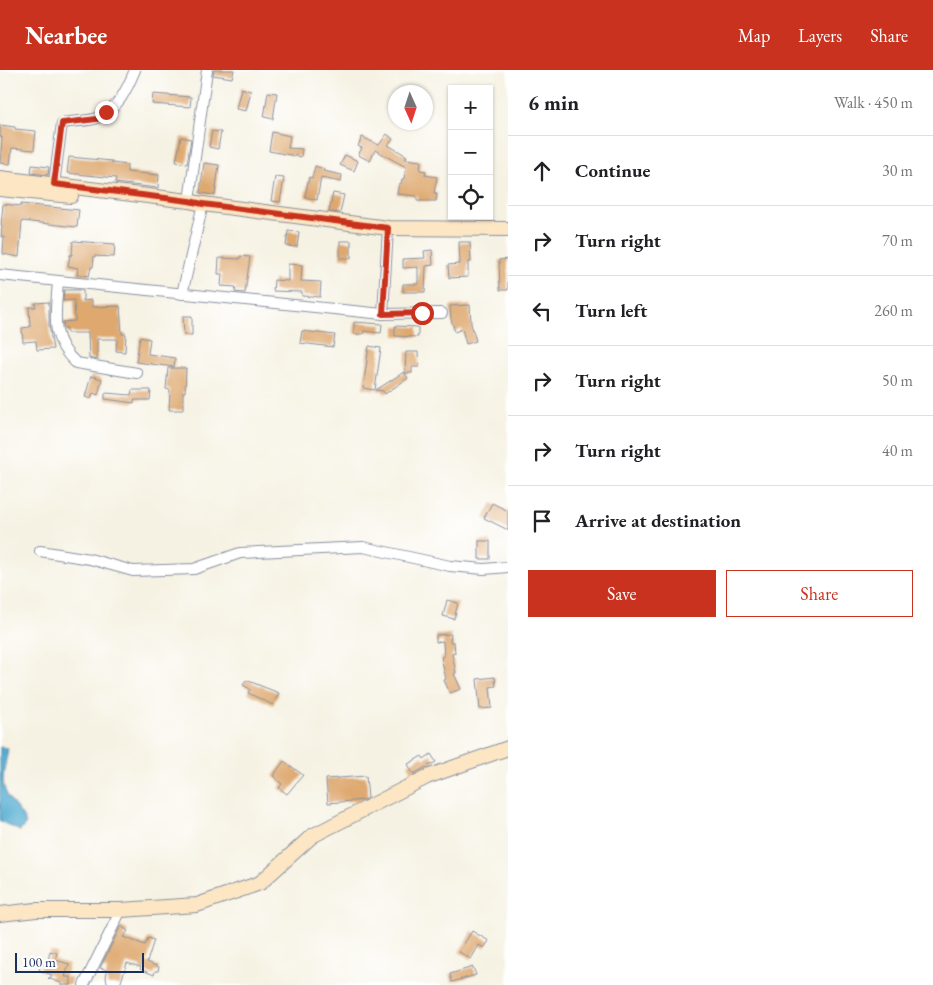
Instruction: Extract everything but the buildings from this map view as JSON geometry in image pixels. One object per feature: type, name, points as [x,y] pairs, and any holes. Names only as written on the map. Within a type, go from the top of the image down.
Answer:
[{"type":"main road","points":[[0,178],[388,228],[508,229]]},
{"type":"main road","points":[[0,188],[180,207],[203,204]]},
{"type":"main road","points":[[0,914],[36,910],[120,910],[197,905],[260,883],[312,836],[427,777],[508,748]]},
{"type":"street","points":[[54,184],[62,123],[97,119],[115,106],[126,91],[136,70]]},
{"type":"street","points":[[189,201],[207,70]]},
{"type":"street","points":[[182,294],[203,204]]},
{"type":"street","points":[[383,314],[388,228]]},
{"type":"street","points":[[0,275],[383,314],[442,313]]},
{"type":"street","points":[[58,281],[55,316],[57,334],[61,346],[71,358],[76,363],[137,373]]},
{"type":"street","points":[[40,551],[90,559],[134,571],[194,569],[240,553],[364,547],[450,566],[508,567]]},
{"type":"street","points":[[84,985],[120,910]]},
{"type":"water","points":[[0,747],[8,748],[3,783],[8,797],[26,824],[20,831],[0,821]]},
{"type":"route","points":[[106,112],[97,119],[62,123],[54,184],[388,228],[383,314],[422,313]]}]
